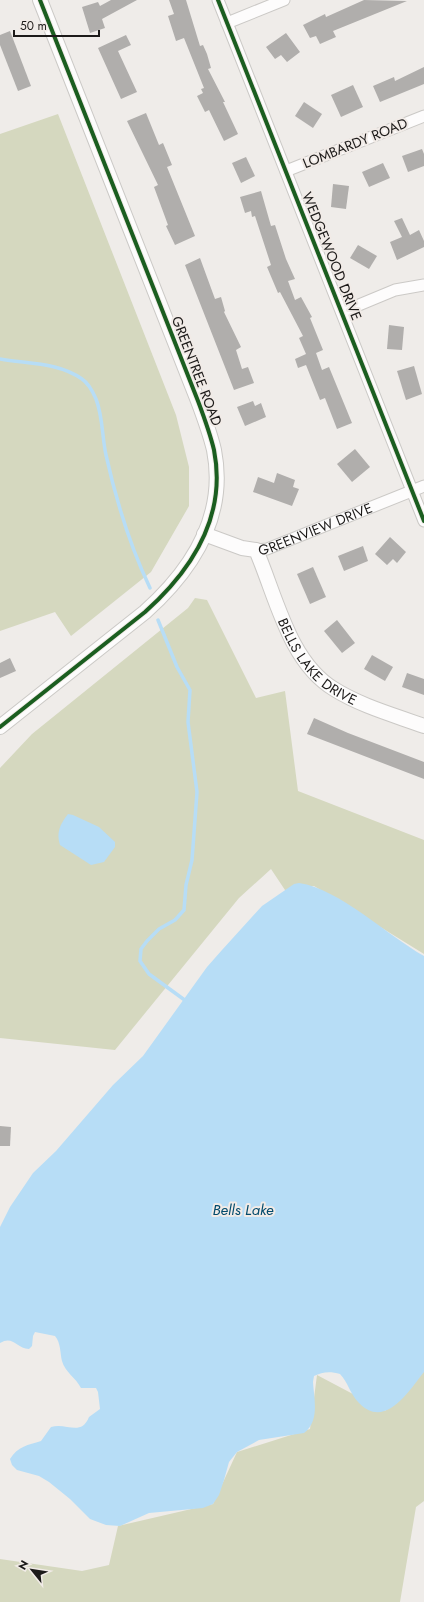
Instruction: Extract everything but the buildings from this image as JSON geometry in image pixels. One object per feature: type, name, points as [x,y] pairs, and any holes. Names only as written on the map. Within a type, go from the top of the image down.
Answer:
[{"type":"street","name":"GREENTREE ROAD","points":[[0,727],[145,612],[168,591],[185,570],[204,534],[214,505],[217,490],[214,452],[211,437],[198,401],[40,0]]},
{"type":"street","name":"WEDGEWOOD DRIVE","points":[[218,0],[424,521]]},
{"type":"street","points":[[227,23],[284,0]]},
{"type":"street","name":"LOMBARDY ROAD","points":[[286,171],[424,116]]},
{"type":"street","points":[[342,312],[395,290],[424,285]]},
{"type":"street","name":"GREENVIEW DRIVE","points":[[204,534],[242,548],[256,550],[266,549],[424,486]]},
{"type":"street","name":"BELLS LAKE DRIVE","points":[[256,550],[291,637],[304,660],[319,679],[349,698],[424,726]]},
{"type":"green space","points":[[58,114],[176,415],[189,467],[189,506],[151,572],[71,636],[55,612],[0,631],[0,134]]},
{"type":"green space","points":[[195,598],[207,600],[256,698],[285,691],[298,791],[424,840],[424,954],[314,886],[285,890],[271,869],[239,898],[115,1050],[0,1038],[0,768],[32,734],[188,608]]},
{"type":"green space","points":[[424,1370],[424,1501],[416,1507],[400,1602],[0,1602],[0,1559],[82,1571],[109,1565],[118,1526],[213,1504],[237,1452],[310,1429],[317,1375],[385,1411]]},
{"type":"water","points":[[68,814],[99,827],[115,842],[115,847],[104,862],[91,865],[60,845],[58,836],[63,821]]},
{"type":"water","name":"Bells Lake","points":[[299,883],[315,887],[347,903],[424,956],[424,1372],[396,1405],[387,1410],[378,1412],[369,1410],[359,1403],[340,1374],[326,1372],[314,1376],[315,1409],[309,1428],[304,1433],[259,1440],[237,1452],[229,1462],[219,1495],[213,1504],[203,1508],[149,1513],[120,1526],[106,1525],[90,1519],[70,1499],[49,1482],[39,1476],[17,1470],[12,1465],[10,1459],[16,1451],[41,1441],[51,1427],[62,1426],[77,1428],[86,1423],[89,1417],[100,1409],[98,1392],[96,1388],[81,1388],[63,1365],[60,1348],[55,1336],[35,1332],[32,1346],[29,1349],[21,1347],[8,1340],[0,1343],[0,1227],[10,1207],[33,1173],[56,1151],[113,1085],[143,1056],[207,967],[262,906],[294,884]]},
{"type":"waterway","points":[[0,359],[42,364],[63,369],[82,379],[90,388],[95,396],[98,406],[106,455],[119,506],[136,556],[150,588]]},
{"type":"waterway","points":[[158,620],[177,667],[190,690],[188,722],[197,792],[192,860],[186,885],[184,910],[175,920],[159,929],[147,941],[141,949],[140,961],[149,974],[186,1001]]},
{"type":"cycle path","points":[[0,727],[145,612],[162,596],[191,560],[202,540],[210,519],[215,497],[217,474],[214,450],[209,431],[40,0]]},
{"type":"cycle path","points":[[218,0],[424,521]]}]
